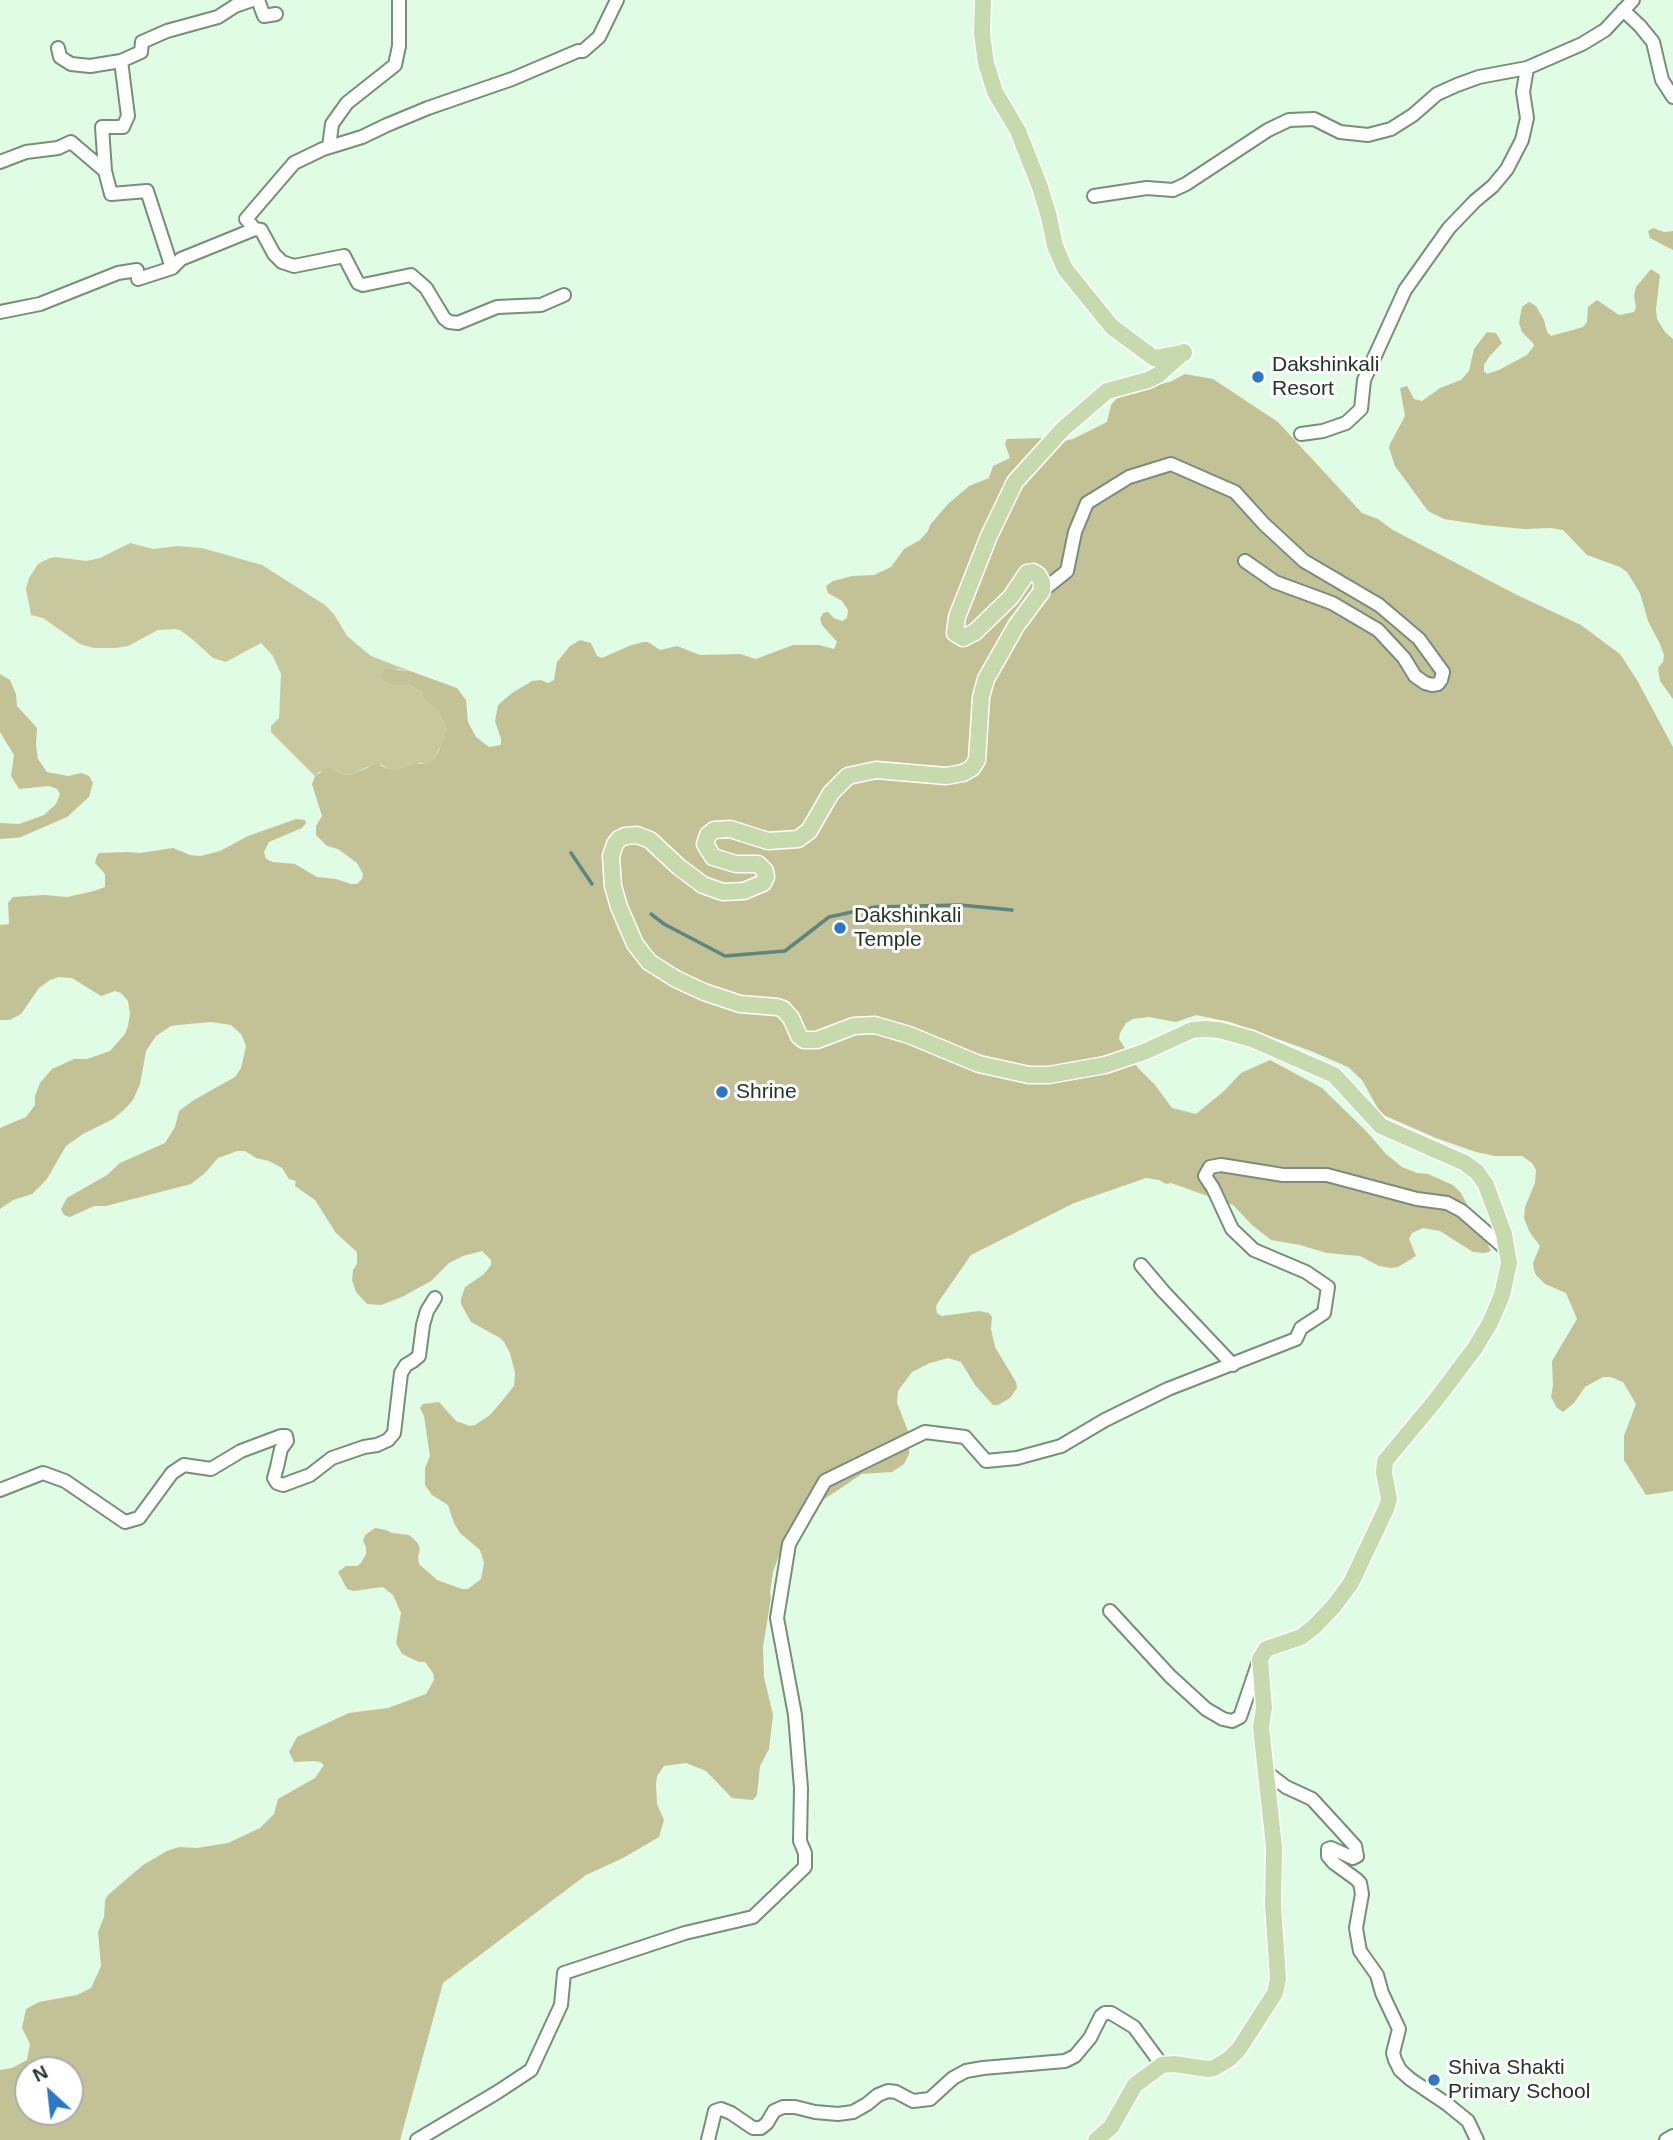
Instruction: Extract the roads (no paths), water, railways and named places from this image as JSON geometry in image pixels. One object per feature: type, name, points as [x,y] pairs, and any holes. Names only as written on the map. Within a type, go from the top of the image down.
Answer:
[{"type":"main road","points":[[982,0],[982,34],[986,63],[995,92],[1018,131],[1040,187],[1055,246],[1065,269],[1112,327],[1154,358],[1184,352],[1155,377],[1107,391],[1063,429],[1015,482],[989,537],[957,617],[956,633],[963,638],[975,632],[1012,597],[1027,573],[1038,575],[1042,582],[1042,591],[1016,626],[986,679],[981,697],[977,760],[968,771],[946,776],[890,770],[864,771],[848,776],[831,793],[809,831],[798,839],[768,841],[730,829],[714,830],[708,835],[705,844],[713,857],[736,864],[758,864],[765,871],[766,877],[762,883],[744,891],[723,892],[704,885],[688,876],[643,837],[631,835],[619,839],[611,856],[613,886],[619,907],[635,944],[657,968],[704,992],[740,1004],[783,1009],[804,1040],[817,1040],[854,1027],[875,1025],[909,1035],[979,1064],[1049,1076],[1105,1065],[1144,1052],[1192,1030],[1205,1028],[1238,1034],[1334,1075],[1381,1126],[1472,1167],[1486,1185],[1508,1251],[1509,1263],[1502,1295],[1475,1348],[1385,1461],[1384,1473],[1388,1492],[1386,1509],[1351,1583],[1314,1627],[1301,1637],[1266,1649],[1260,1659],[1264,1708],[1261,1727],[1274,1847],[1273,1905],[1278,1986],[1239,2049],[1229,2059],[1208,2069],[1162,2065],[1135,2085],[1111,2127],[1096,2140]]},
{"type":"street","points":[[58,48],[60,57],[71,64],[90,66],[121,61],[141,52],[142,42],[167,31],[218,17],[235,6],[252,0]]},
{"type":"street","points":[[258,0],[264,16],[276,15]]},
{"type":"street","points":[[329,147],[332,124],[347,103],[395,65],[399,46],[399,0]]},
{"type":"street","points":[[255,229],[246,219],[294,163],[428,108],[535,71],[583,51],[599,37],[617,0]]},
{"type":"street","points":[[1094,196],[1147,188],[1173,190],[1268,130],[1289,120],[1314,119],[1340,131],[1368,135],[1391,129],[1413,115],[1437,94],[1457,85],[1479,77],[1527,68],[1582,44],[1605,30],[1633,0]]},
{"type":"street","points":[[1623,10],[1653,42],[1662,80],[1673,97]]},
{"type":"street","points":[[121,61],[128,116],[123,127],[102,128],[105,171],[111,194],[147,191],[172,268]]},
{"type":"street","points":[[1301,434],[1323,431],[1346,423],[1361,409],[1364,380],[1405,290],[1449,228],[1493,187],[1507,169],[1522,140],[1527,118],[1523,92],[1527,68]]},
{"type":"street","points":[[0,162],[26,152],[58,148],[71,142],[105,171]]},
{"type":"street","points":[[0,312],[40,304],[118,273],[137,270],[138,279],[172,268],[181,259],[255,229],[261,230],[274,254],[294,266],[344,256],[358,283],[363,285],[411,275],[426,288],[449,322],[458,323],[497,307],[541,305],[564,295]]},
{"type":"street","points":[[1042,591],[1067,571],[1074,532],[1087,503],[1129,477],[1171,464],[1235,492],[1264,524],[1304,561],[1379,605],[1419,639],[1443,672],[1441,680],[1438,684],[1425,683],[1415,676],[1404,658],[1378,630],[1332,603],[1275,582],[1245,561]]},
{"type":"street","points":[[417,2140],[531,2070],[561,2005],[564,1973],[685,1933],[753,1917],[805,1867],[805,1853],[800,1841],[801,1788],[795,1715],[777,1618],[789,1545],[825,1481],[925,1432],[965,1437],[986,1461],[1017,1458],[1061,1446],[1105,1420],[1168,1389],[1296,1339],[1301,1328],[1324,1313],[1328,1287],[1306,1272],[1254,1250],[1232,1229],[1205,1176],[1210,1167],[1221,1165],[1283,1175],[1327,1175],[1417,1199],[1447,1203],[1462,1210],[1508,1251]]},
{"type":"street","points":[[1142,1265],[1171,1300],[1233,1365]]},
{"type":"street","points":[[0,1490],[43,1473],[65,1481],[125,1522],[139,1517],[173,1473],[184,1465],[211,1469],[241,1451],[281,1436],[286,1436],[287,1441],[281,1449],[274,1478],[277,1483],[283,1485],[310,1475],[332,1458],[377,1445],[388,1440],[394,1433],[401,1373],[406,1365],[419,1356],[423,1325],[435,1298]]},
{"type":"street","points":[[1110,1611],[1170,1676],[1206,1709],[1223,1719],[1232,1721],[1240,1717],[1260,1659]]},
{"type":"street","points":[[1265,1771],[1286,1787],[1312,1799],[1356,1846],[1357,1856],[1353,1858],[1331,1848],[1328,1849],[1328,1856],[1360,1883],[1362,1894],[1356,1928],[1360,1951],[1375,1970],[1382,1993],[1399,2029],[1395,2060],[1400,2070],[1410,2079],[1468,2121],[1477,2140]]},
{"type":"street","points":[[708,2140],[715,2111],[722,2109],[753,2128],[761,2128],[774,2111],[783,2106],[838,2114],[853,2112],[888,2091],[913,2101],[930,2099],[953,2078],[966,2071],[1065,2061],[1075,2056],[1090,2038],[1101,2017],[1111,2012],[1134,2027],[1162,2065]]},
{"type":"street","points":[[1667,2140],[1673,2136]]},
{"type":"waterway","points":[[571,853],[592,884]]},
{"type":"waterway","points":[[651,914],[664,924],[725,956],[785,951],[829,917],[875,907],[960,905],[1012,910]]},
{"type":"place","name":"Dakshinkali Resort","points":[[1258,377]]},
{"type":"place","name":"Dakshinkali Temple","points":[[840,928]]},
{"type":"place","name":"Shrine","points":[[722,1092]]},
{"type":"place","name":"Shiva Shakti Primary School","points":[[1434,2080]]}]
